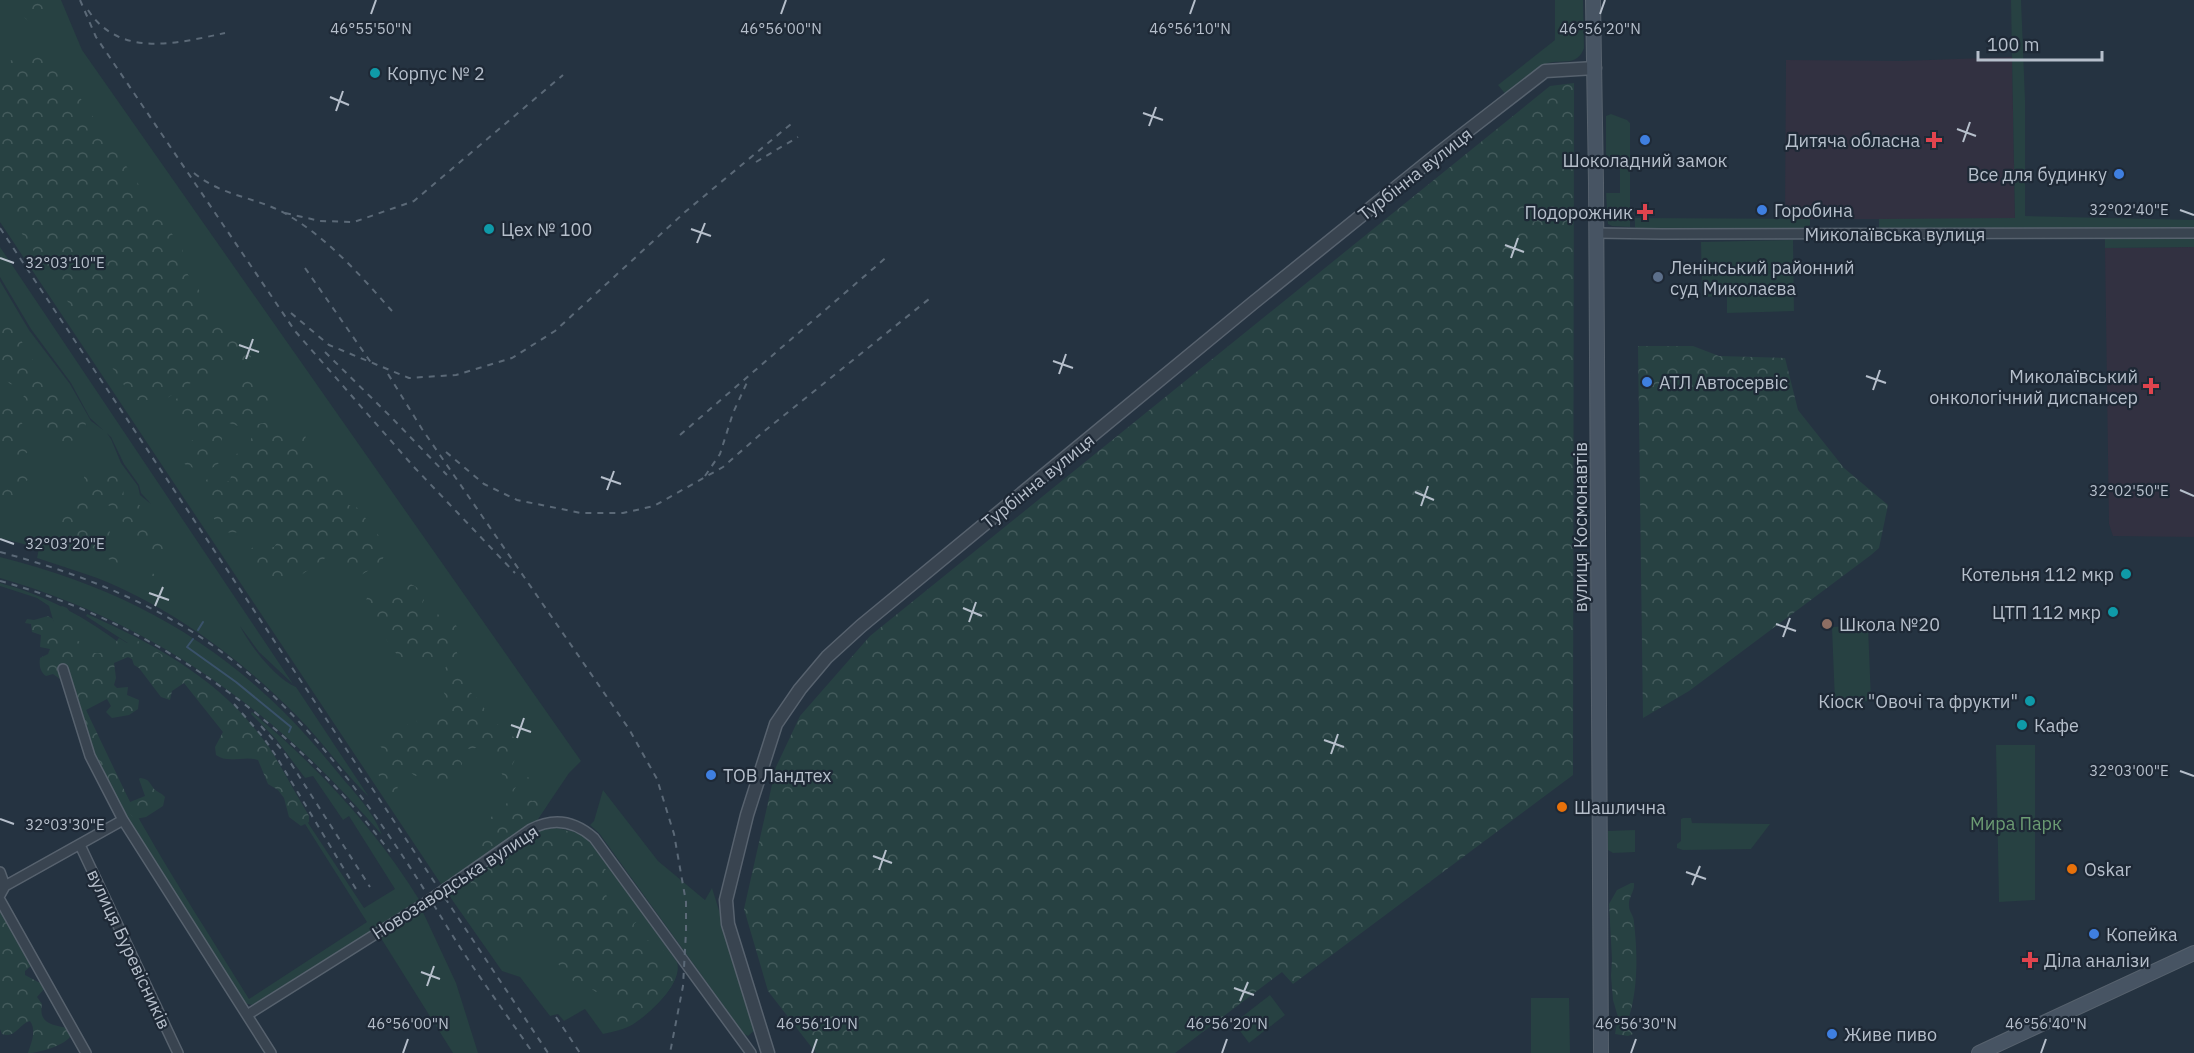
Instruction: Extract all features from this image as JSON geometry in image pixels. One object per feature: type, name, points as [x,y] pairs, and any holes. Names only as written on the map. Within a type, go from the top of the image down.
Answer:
[{"type":"main road","name":"вулиця Космонавтів","points":[[1593,0],[1601,1053]]},
{"type":"main road","points":[[1980,1053],[2194,953]]},
{"type":"street","name":"Турбінна вулиця","points":[[768,1053],[728,924],[726,900],[747,815],[776,724],[820,665],[861,626],[1253,303],[1545,71],[1594,68]]},
{"type":"street","name":"Миколаївська вулиця","points":[[1596,233],[2194,233]]},
{"type":"street","points":[[63,669],[90,756],[123,820],[271,1053]]},
{"type":"street","points":[[0,872],[3,890],[123,820]]},
{"type":"street","name":"Новозаводська вулиця","points":[[247,1015],[425,903],[531,829],[546,824],[570,822],[583,828],[594,838],[751,1053]]},
{"type":"street","name":"вулиця Буревісників","points":[[80,845],[178,1053]]},
{"type":"street","points":[[0,900],[86,1053]]},
{"type":"shaded area","name":"Дитяча обласна","points":[[2012,57],[2015,219],[1785,219],[1786,60],[1902,61]]},
{"type":"shaded area","name":"Миколаївський онкологічний диспансер","points":[[2194,247],[2194,537],[2113,536],[2109,524],[2105,248]]},
{"type":"green space","points":[[0,0],[61,0],[82,50],[581,761],[569,773],[536,822],[481,858],[443,887],[0,222]]},
{"type":"green space","points":[[12,0],[53,0],[53,14],[40,16],[41,21],[35,24],[21,14]]},
{"type":"green space","points":[[1555,0],[1583,0],[1584,48],[1581,54],[1573,60],[1544,65],[1507,96],[1498,85],[1555,40]]},
{"type":"green space","points":[[2011,0],[2021,0],[2025,100],[2025,216],[2194,220],[2194,228],[1882,230],[1879,228],[1879,219],[2015,218]]},
{"type":"green space","points":[[34,51],[64,74],[183,250],[179,262],[204,297],[248,347],[251,357],[244,362],[200,377],[164,400],[134,400],[0,201],[0,65]]},
{"type":"green space","points":[[1574,83],[1573,775],[1293,984],[1282,972],[1175,1053],[816,1053],[768,991],[744,909],[776,767],[800,716],[870,636],[1550,86]]},
{"type":"green space","points":[[1611,114],[1630,123],[1630,227],[1608,224],[1606,193],[1620,193],[1620,166],[1606,166],[1606,116]]},
{"type":"green space","points":[[1635,218],[1810,219],[1810,225],[1805,229],[1637,229]]},
{"type":"green space","points":[[2105,238],[2194,238],[2194,247],[2105,248]]},
{"type":"green space","points":[[1793,240],[1794,311],[1727,313],[1727,296],[1702,297],[1701,242]]},
{"type":"green space","points":[[0,247],[293,684],[259,652],[240,626],[250,643],[280,677],[296,687],[369,797],[306,725],[275,694],[204,636],[125,590],[37,558],[39,548],[0,538],[0,281],[29,330],[70,384],[91,421],[103,430],[90,418],[71,383],[31,329],[0,277]],"holes":[[[107,433],[111,437],[124,464],[139,485],[141,493],[151,504],[140,495],[138,486],[121,463]]]},
{"type":"green space","points":[[0,307],[10,319],[37,367],[85,418],[82,437],[61,442],[44,434],[30,419],[19,401],[28,392],[24,386],[10,384],[0,373]]},
{"type":"green space","points":[[1638,346],[1693,346],[1719,356],[1785,358],[1798,410],[1844,468],[1888,505],[1879,548],[1871,555],[1689,691],[1643,718]]},
{"type":"green space","points":[[248,371],[264,381],[274,398],[265,405],[266,411],[254,420],[247,419],[240,422],[238,426],[226,422],[223,429],[226,433],[219,446],[222,459],[214,467],[204,470],[183,463],[181,452],[196,438],[199,427],[195,421],[184,422],[169,412],[169,403],[200,385],[217,394],[224,391],[233,377]]},
{"type":"green space","points":[[0,398],[20,420],[31,441],[32,448],[18,461],[0,462]]},
{"type":"green space","points":[[275,421],[282,429],[297,430],[305,435],[308,446],[343,488],[349,505],[358,508],[379,536],[379,547],[384,556],[381,563],[361,575],[364,581],[373,582],[377,587],[368,590],[362,588],[343,561],[337,557],[328,556],[277,592],[248,556],[249,551],[255,545],[274,547],[279,540],[278,534],[264,527],[233,533],[226,532],[225,525],[214,519],[198,491],[206,480],[213,476],[217,476],[224,482],[229,481],[231,477],[227,465],[230,458],[246,452],[258,424]]},
{"type":"green space","points":[[108,468],[119,476],[124,499],[146,510],[151,525],[170,546],[171,555],[159,560],[143,553],[131,539],[119,513],[112,507],[102,503],[92,505],[87,513],[87,520],[109,529],[111,543],[121,555],[164,581],[155,585],[144,581],[126,567],[106,558],[83,540],[61,529],[66,512],[85,490],[84,475]]},
{"type":"green space","points":[[0,469],[28,477],[28,480],[12,491],[15,503],[13,507],[7,509],[0,505]]},
{"type":"green space","points":[[0,557],[51,571],[143,609],[185,633],[225,661],[263,692],[299,728],[361,800],[382,835],[300,750],[256,712],[210,678],[162,647],[110,620],[57,597],[0,578]]},
{"type":"green space","points":[[0,583],[34,594],[66,609],[97,627],[126,648],[74,679],[91,722],[131,804],[153,844],[249,999],[367,922],[262,756],[212,698],[86,616],[87,614],[136,637],[183,665],[226,698],[246,718],[275,756],[292,787],[287,791],[364,908],[395,889],[349,816],[343,820],[313,776],[305,778],[276,739],[251,714],[252,712],[299,754],[344,800],[403,874],[420,901],[252,1005],[244,1003],[126,818],[92,755],[49,606],[37,598],[0,586]]},
{"type":"green space","points":[[408,583],[419,589],[423,597],[424,600],[419,609],[420,615],[430,612],[438,614],[444,624],[448,626],[455,624],[458,628],[453,640],[458,656],[456,662],[459,668],[467,674],[471,693],[496,723],[515,739],[518,752],[511,767],[512,772],[530,778],[522,785],[518,783],[513,792],[486,748],[482,746],[472,749],[461,748],[456,755],[462,763],[461,770],[445,781],[433,779],[427,773],[415,776],[409,771],[401,770],[404,778],[398,781],[397,795],[391,793],[375,770],[388,755],[374,739],[374,732],[403,721],[418,733],[424,734],[426,724],[417,722],[416,719],[422,715],[431,716],[441,709],[446,698],[443,690],[449,684],[446,678],[440,677],[447,665],[446,662],[430,666],[430,670],[426,672],[410,660],[400,659],[365,609],[368,596],[387,599],[397,594]]},
{"type":"green space","points":[[62,606],[67,608],[72,615],[68,625],[79,628],[80,634],[77,641],[84,642],[83,653],[102,653],[106,647],[115,643],[119,638],[127,643],[138,641],[204,681],[233,707],[242,720],[256,731],[257,736],[269,747],[309,816],[309,822],[301,826],[289,817],[284,798],[278,790],[268,784],[258,760],[226,759],[216,755],[215,747],[223,732],[184,683],[172,691],[170,700],[161,697],[139,668],[134,665],[132,659],[128,657],[114,663],[116,678],[114,685],[117,688],[128,687],[127,695],[139,700],[138,709],[129,715],[112,718],[106,712],[111,706],[107,699],[86,710],[130,802],[145,796],[140,778],[147,780],[165,797],[163,806],[146,817],[135,819],[122,810],[108,780],[94,762],[70,674],[67,669],[60,679],[53,674],[46,676],[44,674],[40,668],[40,658],[48,654],[50,649],[40,647],[41,635],[32,632],[31,624],[25,623],[27,619],[34,620],[48,616],[54,622],[58,622],[60,619],[56,610]]},
{"type":"green space","points":[[1868,625],[1871,701],[1835,703],[1832,627]]},
{"type":"green space","name":"Мира Парк","points":[[1996,745],[2035,745],[2035,900],[1999,902]]},
{"type":"green space","points":[[603,790],[658,861],[705,900],[712,888],[756,1029],[748,1036],[744,1034],[599,833],[590,825],[594,821]]},
{"type":"green space","points":[[516,796],[533,801],[539,798],[545,800],[547,805],[536,822],[481,858],[471,845],[465,844],[466,841],[477,837],[489,819]]},
{"type":"green space","points":[[1691,818],[1692,823],[1770,824],[1751,849],[1683,850],[1677,848],[1677,844],[1681,841],[1681,819]]},
{"type":"green space","points":[[557,828],[580,833],[591,841],[677,962],[678,970],[675,980],[662,999],[637,1022],[620,1030],[603,1034],[585,1009],[564,1021],[558,1014],[550,1016],[520,977],[502,971],[448,894],[527,836],[541,829]]},
{"type":"green space","points":[[1635,830],[1635,852],[1613,853],[1608,850],[1608,831]]},
{"type":"green space","points":[[566,831],[579,834],[589,842],[594,852],[587,863],[592,869],[602,866],[606,870],[608,878],[606,892],[611,902],[623,908],[629,906],[638,909],[641,918],[634,924],[633,932],[643,933],[645,939],[662,946],[664,950],[657,953],[656,957],[664,967],[677,972],[675,980],[665,995],[630,1025],[615,1023],[616,988],[608,986],[596,992],[589,987],[581,988],[563,972],[552,947],[555,935],[542,934],[539,928],[525,931],[514,927],[510,930],[516,938],[516,946],[513,949],[503,949],[497,952],[491,947],[488,935],[472,925],[462,903],[472,880],[489,867],[500,864],[513,848],[532,836],[541,836],[561,847],[567,843],[564,838]]},
{"type":"green space","points":[[1634,883],[1634,886],[1629,906],[1634,920],[1636,962],[1633,1001],[1626,1026],[1633,1034],[1628,1036],[1615,1034],[1618,1017],[1613,1000],[1611,976],[1609,904],[1617,890]]},
{"type":"green space","points":[[0,904],[33,964],[25,971],[25,975],[45,988],[37,997],[42,1004],[42,1016],[48,1022],[68,1028],[71,1035],[64,1042],[52,1048],[28,1053],[33,1033],[30,1021],[14,1033],[2,1034],[0,1029]]},
{"type":"green space","points":[[422,910],[456,983],[478,1053],[453,1053],[379,935]]},
{"type":"green space","points":[[1270,995],[1285,1015],[1249,1043],[1234,1023]]},
{"type":"green space","points":[[1531,998],[1569,998],[1570,1053],[1531,1053]]},
{"type":"waterway","points":[[198,630],[203,622]]},
{"type":"waterway","points":[[193,639],[187,647],[236,682],[291,727],[289,732]]},
{"type":"railway","points":[[80,0],[96,37],[295,331],[413,466],[515,573]]},
{"type":"railway","points":[[88,10],[101,25],[116,36],[133,41],[151,44],[169,43],[225,33]]},
{"type":"railway","points":[[285,213],[320,221],[354,222],[414,201],[563,75]]},
{"type":"railway","points":[[291,313],[329,345],[409,378],[456,375],[512,358],[555,331],[685,212],[791,124]]},
{"type":"railway","points":[[756,162],[798,137]]},
{"type":"railway","points":[[194,173],[228,192],[275,208],[302,224],[343,258],[392,311]]},
{"type":"railway","points":[[0,228],[548,1053]]},
{"type":"railway","points":[[680,435],[889,255]]},
{"type":"railway","points":[[305,268],[372,364]]},
{"type":"railway","points":[[446,452],[484,484],[517,500],[581,513],[623,513],[654,506],[723,467],[929,299]]},
{"type":"railway","points":[[325,352],[447,475]]},
{"type":"railway","points":[[388,374],[422,429],[629,729],[657,779],[674,834],[686,902],[683,986],[670,1053]]},
{"type":"railway","points":[[705,476],[720,454],[733,413],[749,378]]},
{"type":"railway","points":[[0,552],[58,569],[141,603],[194,633],[254,678],[317,742],[373,812],[467,958],[533,1053]]},
{"type":"railway","points":[[0,581],[58,599],[113,623],[167,651],[218,684],[266,721],[310,762],[352,805],[390,852]]},
{"type":"railway","points":[[234,704],[263,737],[276,756],[359,894]]},
{"type":"railway","points":[[261,726],[283,751],[370,887]]},
{"type":"railway","points":[[556,1017],[580,1053]]},
{"type":"place","name":"Корпус № 2","points":[[375,73]]},
{"type":"place","name":"Шоколадний замок","points":[[1645,140]]},
{"type":"place","name":"Дитяча обласна","points":[[1934,140]]},
{"type":"place","name":"Все для будинку","points":[[2119,174]]},
{"type":"place","name":"Горобина","points":[[1762,210]]},
{"type":"place","name":"Подорожник","points":[[1645,212]]},
{"type":"place","name":"Цех № 100","points":[[489,229]]},
{"type":"place","name":"Ленінський районний суд Миколаєва","points":[[1658,277]]},
{"type":"place","name":"АТЛ Автосервіс","points":[[1647,382]]},
{"type":"place","name":"Миколаївський онкологічний диспансер","points":[[2151,386]]},
{"type":"place","name":"Котельня 112 мкр","points":[[2126,574]]},
{"type":"place","name":"ЦТП 112 мкр","points":[[2113,612]]},
{"type":"place","name":"Школа №20","points":[[1827,624]]},
{"type":"place","name":"Кіоск \"Овочі та фрукти\"","points":[[2030,701]]},
{"type":"place","name":"Кафе","points":[[2022,725]]},
{"type":"place","name":"ТОВ Ландтех","points":[[711,775]]},
{"type":"place","name":"Шашлична","points":[[1562,807]]},
{"type":"place","name":"Oskar","points":[[2072,869]]},
{"type":"place","name":"Копейка","points":[[2094,934]]},
{"type":"place","name":"Діла аналізи","points":[[2030,960]]},
{"type":"place","name":"Живе пиво","points":[[1832,1034]]}]
